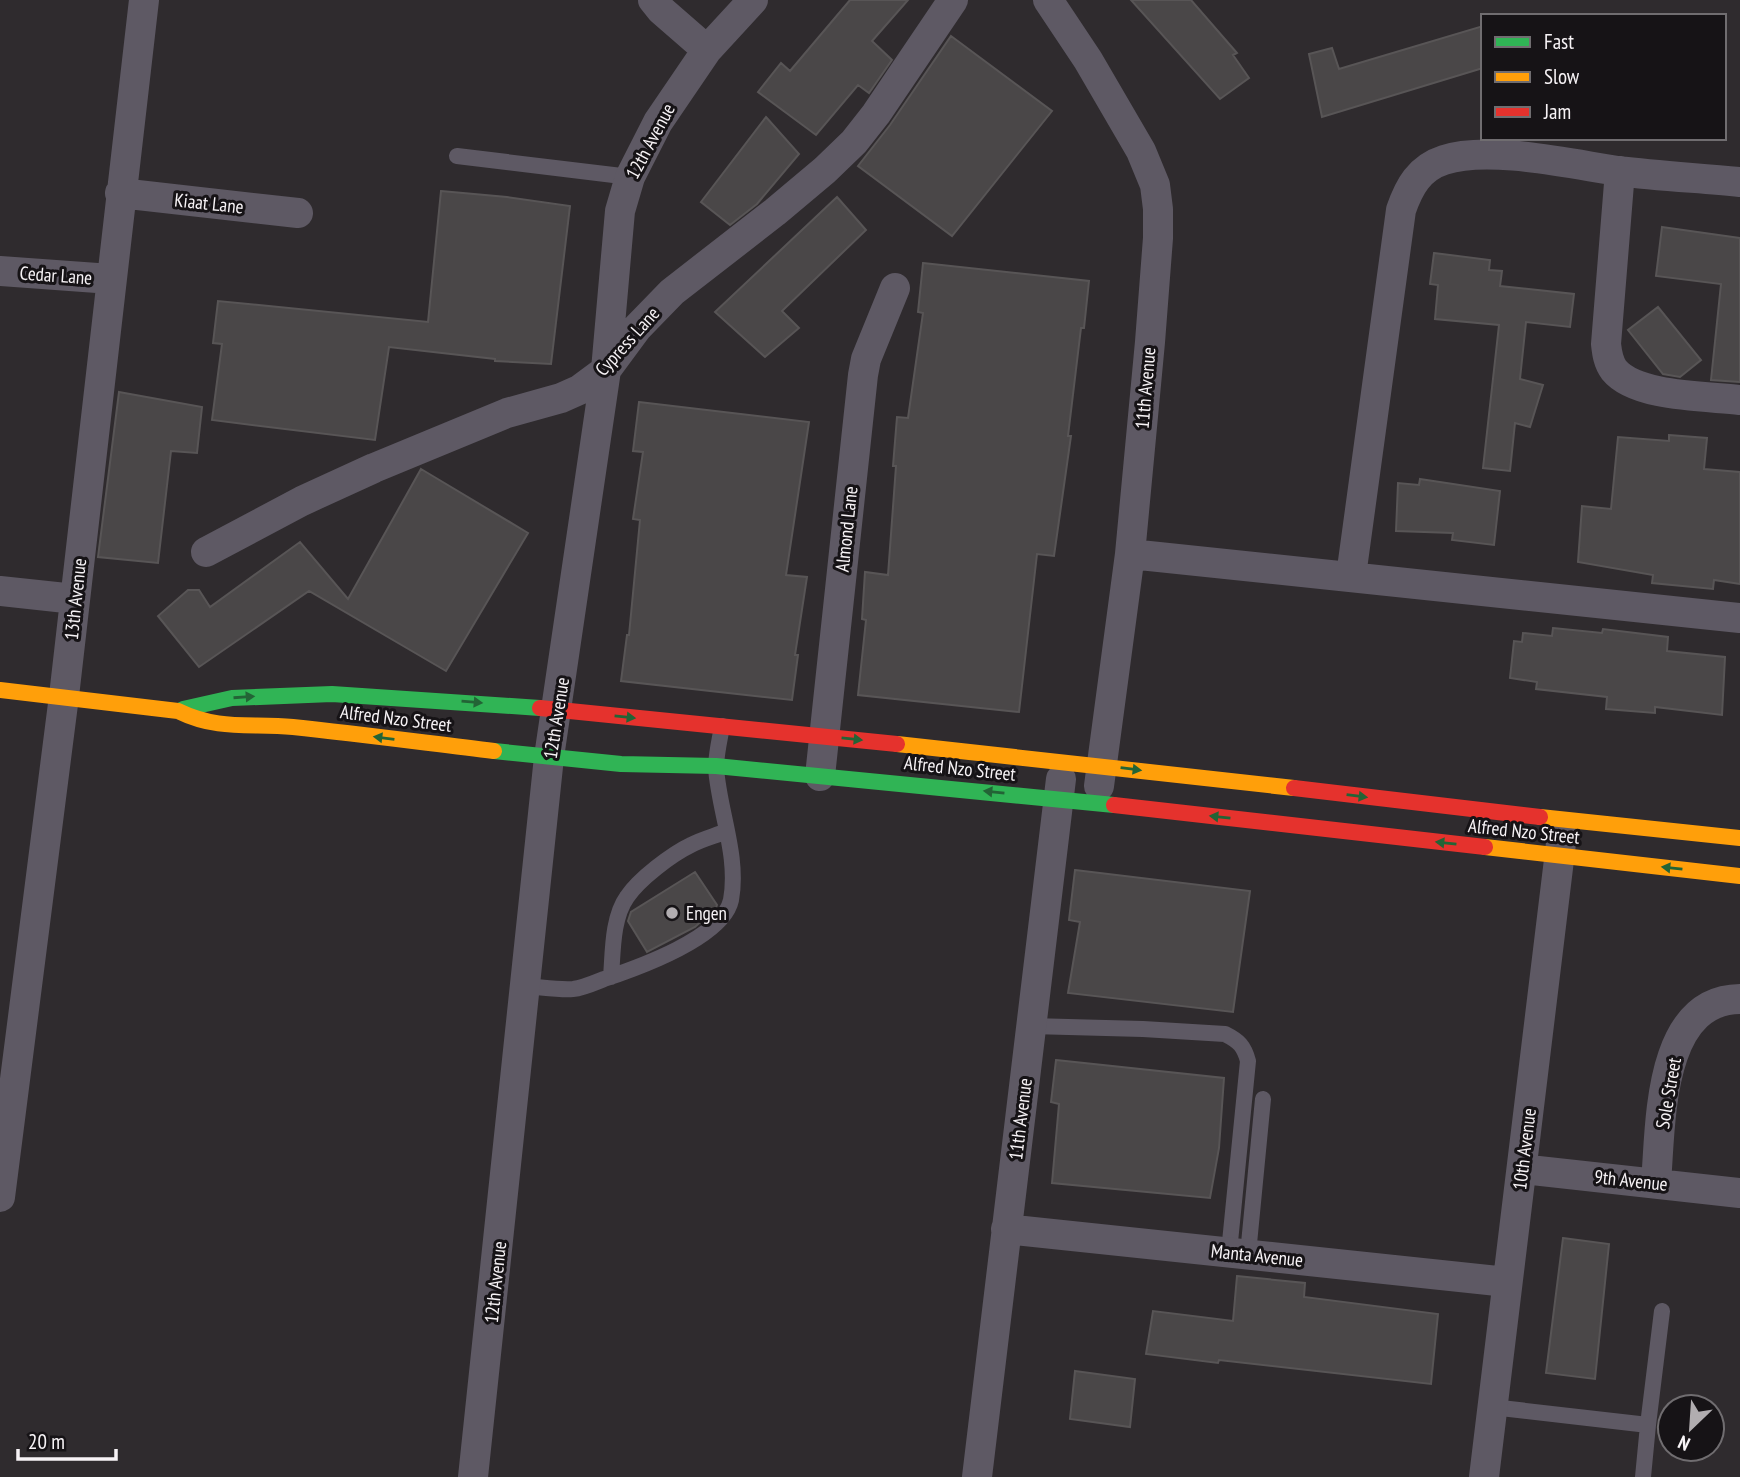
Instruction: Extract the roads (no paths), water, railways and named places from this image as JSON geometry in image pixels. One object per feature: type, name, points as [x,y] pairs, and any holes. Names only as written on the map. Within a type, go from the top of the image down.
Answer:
[{"type":"street","name":"13th Avenue","points":[[0,1197],[64,696],[144,0]]},
{"type":"street","points":[[653,0],[707,50]]},
{"type":"street","name":"12th Avenue","points":[[473,1477],[549,757],[606,370],[620,211],[630,177],[658,122],[707,50],[753,0]]},
{"type":"street","name":"Cypress Lane","points":[[206,552],[302,501],[374,468],[507,413],[571,394],[606,370],[637,328],[672,292],[775,212],[854,142],[953,0]]},
{"type":"street","name":"11th Avenue","points":[[1048,0],[1117,106],[1141,151],[1155,185],[1158,238],[1130,554],[1098,803]]},
{"type":"street","points":[[1351,576],[1401,210],[1409,188],[1421,172],[1442,160],[1467,154],[1540,159],[1620,171],[1740,182]]},
{"type":"street","points":[[1620,171],[1606,344],[1608,359],[1614,370],[1637,386],[1740,400]]},
{"type":"street","name":"Kiaat Lane","points":[[120,193],[298,213]]},
{"type":"street","name":"Cedar Lane","points":[[0,271],[111,279]]},
{"type":"street","name":"Almond Lane","points":[[820,776],[863,375],[866,359],[895,288]]},
{"type":"street","points":[[1130,554],[1740,618]]},
{"type":"street","points":[[0,592],[75,599]]},
{"type":"street","name":"Alfred Nzo Street","points":[[0,690],[178,711],[199,721],[219,725],[290,727],[621,764],[716,766],[1058,799],[1740,876]]},
{"type":"street","name":"Alfred Nzo Street","points":[[178,711],[233,698],[320,694],[557,709],[1101,765],[1740,838]]},
{"type":"street","name":"11th Avenue","points":[[976,1477],[1063,761]]},
{"type":"street","name":"10th Avenue","points":[[1484,1477],[1564,820]]},
{"type":"street","name":"Sole Street","points":[[1656,1182],[1665,1083],[1681,1036],[1693,1021],[1711,1006],[1740,999]]},
{"type":"street","name":"9th Avenue","points":[[1522,1169],[1740,1193]]},
{"type":"street","name":"Manta Avenue","points":[[1006,1229],[1507,1282]]},
{"type":"lane","points":[[457,156],[630,177]]},
{"type":"lane","points":[[525,986],[574,989],[611,977],[661,959],[699,936],[726,914],[733,884],[716,766],[722,726]]},
{"type":"lane","points":[[611,977],[615,939],[621,910],[627,897],[643,880],[690,845],[727,831]]},
{"type":"lane","points":[[1031,1026],[1184,1031],[1225,1034],[1238,1040],[1245,1049],[1248,1061],[1238,1253]]},
{"type":"lane","points":[[1238,1253],[1263,1099]]},
{"type":"lane","points":[[1643,1477],[1662,1311]]},
{"type":"lane","points":[[1492,1407],[1648,1425]]},
{"type":"place","name":"Engen","points":[[672,913]]}]
